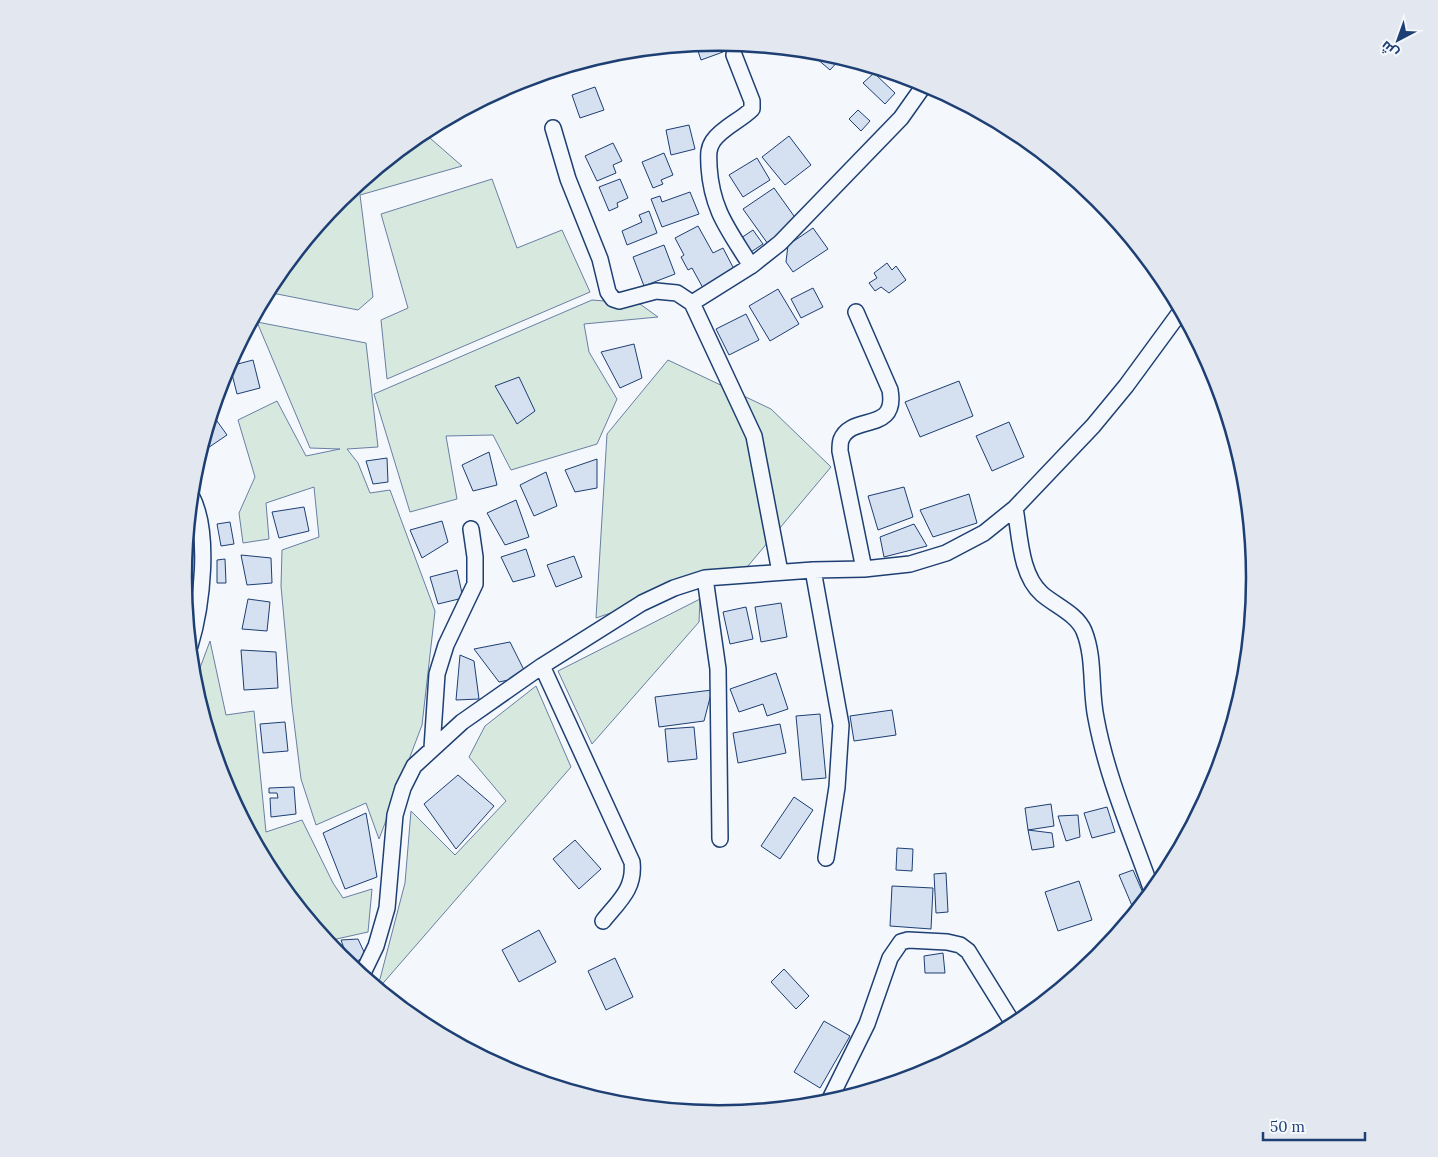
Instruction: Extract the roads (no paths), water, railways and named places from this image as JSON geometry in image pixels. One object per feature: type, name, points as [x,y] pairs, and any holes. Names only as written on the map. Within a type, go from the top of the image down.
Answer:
[{"type":"street","points":[[734,55],[752,101],[752,109],[743,118],[726,128],[713,142],[708,152],[710,184],[717,211],[751,266]]},
{"type":"street","points":[[692,303],[751,266],[780,242],[900,118],[920,91]]},
{"type":"street","points":[[553,128],[568,179],[600,259],[608,292],[613,299],[619,301],[656,291],[677,293],[692,303],[754,436],[780,572]]},
{"type":"street","points":[[856,312],[890,390],[892,403],[888,413],[875,421],[850,430],[841,439],[840,452],[864,570]]},
{"type":"street","points":[[365,969],[376,946],[387,908],[395,815],[403,788],[414,766],[462,722],[542,666],[642,603],[674,588],[705,578],[813,570],[864,570],[910,564],[946,554],[984,533],[1015,508],[1094,426],[1177,317]]},
{"type":"street","points":[[1015,508],[1021,544],[1031,581],[1041,593],[1077,620],[1084,632],[1090,660],[1095,717],[1108,768],[1149,882]]},
{"type":"street","points":[[194,626],[198,608],[203,540],[196,512]]},
{"type":"street","points":[[432,748],[437,674],[446,645],[475,584],[475,557],[471,529]]},
{"type":"street","points":[[813,570],[841,725],[838,787],[826,858]]},
{"type":"street","points":[[705,578],[718,669],[720,839]]},
{"type":"street","points":[[542,666],[632,862],[633,876],[629,888],[603,921]]},
{"type":"street","points":[[833,1093],[867,1024],[890,958],[901,942],[908,940],[948,942],[968,951],[1009,1019]]}]
